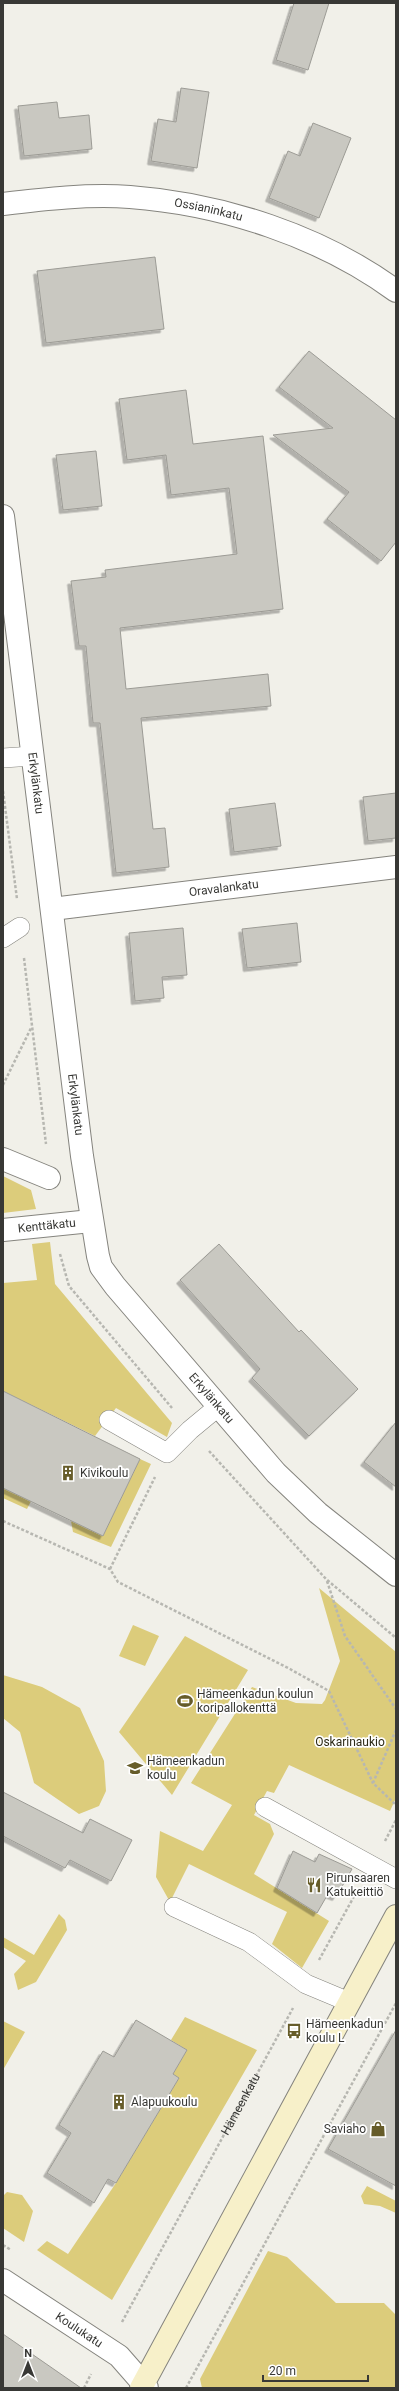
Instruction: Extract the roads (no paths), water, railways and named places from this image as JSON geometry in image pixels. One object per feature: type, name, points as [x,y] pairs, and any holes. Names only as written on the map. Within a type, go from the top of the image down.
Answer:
[{"type":"main road","points":[[143,2387],[396,1916]]},
{"type":"street","name":"Ossianinkatu","points":[[3,204],[57,197],[130,197],[204,208],[284,231],[331,252],[381,280],[396,291]]},
{"type":"street","name":"Erkylänkatu","points":[[3,516],[91,1220],[101,1267],[276,1473],[318,1513],[396,1575]]},
{"type":"street","name":"Oravalankatu","points":[[52,909],[396,866]]},
{"type":"street","points":[[3,1159],[49,1178]]},
{"type":"street","name":"Kenttäkatu","points":[[3,1230],[91,1220]]},
{"type":"street","name":"Koulukatu","points":[[3,2280],[119,2356],[143,2387]]},
{"type":"lane","points":[[3,758],[33,756]]},
{"type":"lane","points":[[3,938],[20,927]]},
{"type":"lane","points":[[109,1420],[167,1453],[190,1430],[220,1406]]},
{"type":"lane","points":[[265,1807],[396,1879]]},
{"type":"lane","points":[[174,1907],[249,1942],[306,1984],[349,2002]]},
{"type":"place","name":"Kivikoulu","points":[[68,1473]]},
{"type":"place","name":"Hämeenkadun koulun koripallokenttä","points":[[185,1701]]},
{"type":"place","name":"Hämeenkadun koulu","points":[[135,1768]]},
{"type":"place","name":"Pirunsaaren Katukeittiö","points":[[314,1885]]},
{"type":"place","name":"Hämeenkadun koulu L","points":[[294,2031]]},
{"type":"place","name":"Alapuukoulu","points":[[119,2102]]},
{"type":"place","name":"Saviaho","points":[[378,2129]]},
{"type":"park label","name":"Oskarinaukio","points":[[350,1742]]}]
